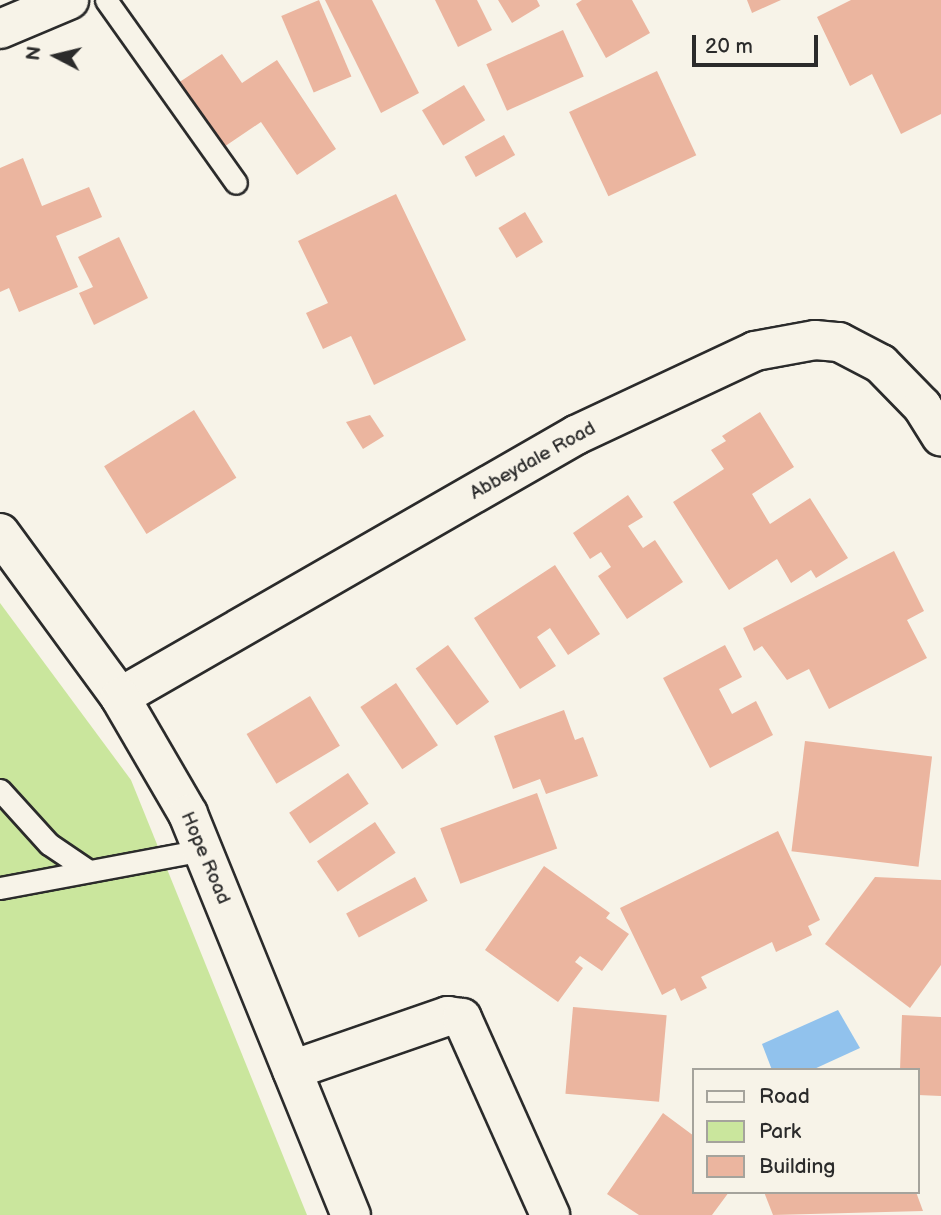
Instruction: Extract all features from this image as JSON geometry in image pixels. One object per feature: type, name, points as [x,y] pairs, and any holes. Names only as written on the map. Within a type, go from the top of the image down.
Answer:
[{"type":"street","points":[[0,29],[69,0]]},
{"type":"street","name":"Abbeydale Road","points":[[120,697],[576,435],[755,351],[815,340],[839,342],[881,365],[922,406],[941,437]]},
{"type":"street","name":"Hope Road","points":[[0,533],[120,697],[188,814],[351,1215]]},
{"type":"street","points":[[292,1070],[448,1016],[462,1018],[550,1215]]},
{"type":"lane","points":[[106,0],[236,183]]},
{"type":"lane","points":[[0,790],[49,844],[89,871]]},
{"type":"lane","points":[[0,888],[203,850]]},
{"type":"green space","points":[[0,603],[131,780],[307,1215],[0,1215]]},
{"type":"water","points":[[838,1010],[860,1048],[816,1068],[771,1068],[762,1044]]},
{"type":"building","points":[[319,0],[351,76],[314,92],[281,16]]},
{"type":"building","points":[[325,0],[372,0],[419,93],[381,113]]},
{"type":"building","points":[[435,0],[477,0],[492,30],[458,47]]},
{"type":"building","points":[[498,0],[537,0],[540,6],[512,23]]},
{"type":"building","points":[[582,0],[632,0],[650,33],[606,58],[576,4]]},
{"type":"building","points":[[747,0],[781,0],[752,13]]},
{"type":"building","points":[[851,0],[941,0],[941,114],[901,134],[872,74],[850,86],[817,17]]},
{"type":"building","points":[[563,30],[584,77],[507,111],[486,64]]},
{"type":"building","points":[[222,54],[242,83],[277,60],[336,149],[297,175],[261,122],[218,151],[175,85]]},
{"type":"building","points":[[657,71],[696,155],[608,196],[569,112]]},
{"type":"building","points":[[464,85],[485,120],[443,145],[422,110]]},
{"type":"building","points":[[504,135],[515,155],[476,177],[465,157]]},
{"type":"building","points":[[23,158],[42,206],[89,187],[102,217],[56,236],[78,287],[19,312],[9,288],[0,292],[0,168]]},
{"type":"building","points":[[396,194],[466,340],[374,385],[351,336],[323,349],[306,313],[328,303],[298,241]]},
{"type":"building","points":[[525,212],[543,242],[516,258],[498,228]]},
{"type":"building","points":[[119,237],[148,298],[94,325],[79,293],[93,287],[78,257]]},
{"type":"building","points":[[194,410],[236,478],[147,534],[104,466]]},
{"type":"building","points":[[760,412],[794,467],[752,494],[770,524],[810,498],[848,558],[816,578],[811,570],[791,583],[777,559],[729,590],[673,502],[724,469],[711,450],[726,441],[722,436]]},
{"type":"building","points":[[370,415],[384,436],[363,449],[346,422]]},
{"type":"building","points":[[628,495],[643,517],[628,526],[643,548],[655,540],[683,582],[627,619],[598,576],[611,567],[601,552],[590,559],[573,533]]},
{"type":"building","points":[[894,551],[924,611],[907,620],[927,658],[829,709],[809,669],[787,680],[762,646],[754,651],[743,628]]},
{"type":"building","points":[[555,565],[600,634],[568,655],[550,628],[537,637],[556,666],[520,689],[474,618]]},
{"type":"building","points":[[448,645],[489,702],[457,725],[416,669]]},
{"type":"building","points":[[725,645],[742,677],[719,689],[732,714],[756,701],[773,735],[710,768],[663,678]]},
{"type":"building","points":[[396,683],[438,745],[402,769],[360,707]]},
{"type":"building","points":[[310,696],[340,746],[276,784],[247,734]]},
{"type":"building","points":[[564,710],[575,740],[583,737],[598,776],[546,794],[540,779],[513,789],[494,736]]},
{"type":"building","points":[[805,741],[932,757],[919,867],[791,851]]},
{"type":"building","points":[[348,773],[369,804],[310,843],[289,813]]},
{"type":"building","points":[[537,793],[557,848],[460,884],[440,828]]},
{"type":"building","points":[[375,822],[396,853],[338,892],[317,861]]},
{"type":"building","points":[[778,831],[820,920],[808,926],[812,935],[776,952],[772,942],[701,977],[707,988],[681,1001],[675,988],[662,995],[620,908]]},
{"type":"building","points":[[544,866],[610,913],[606,918],[629,934],[602,971],[580,956],[575,962],[583,968],[558,1002],[485,950]]},
{"type":"building","points":[[415,877],[428,901],[359,937],[346,914]]},
{"type":"building","points":[[875,877],[941,880],[941,965],[910,1008],[825,944]]},
{"type":"building","points":[[573,1007],[667,1015],[659,1102],[565,1094]]},
{"type":"building","points":[[902,1015],[941,1017],[941,1096],[920,1095],[920,1068],[900,1068]]},
{"type":"building","points":[[663,1113],[692,1135],[692,1194],[728,1194],[712,1215],[639,1215],[607,1194]]},
{"type":"building","points":[[765,1194],[917,1194],[923,1211],[773,1215]]}]
